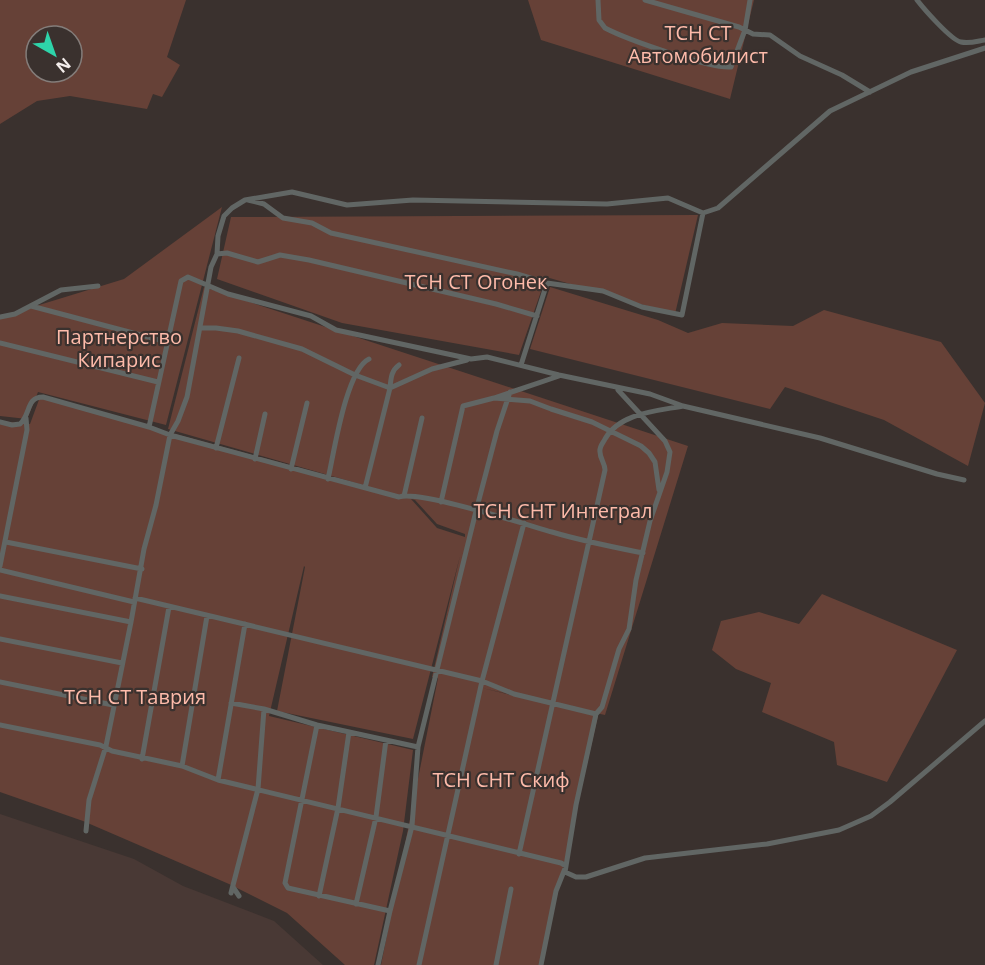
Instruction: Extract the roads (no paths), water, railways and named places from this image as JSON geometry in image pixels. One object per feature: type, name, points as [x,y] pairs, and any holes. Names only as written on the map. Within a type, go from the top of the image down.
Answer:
[{"type":"street","points":[[598,0],[599,20],[605,28],[723,68],[731,67],[745,30],[750,0]]},
{"type":"street","points":[[645,0],[753,34],[770,35],[800,56],[842,75],[870,92]]},
{"type":"street","points":[[915,0],[960,42],[985,40]]},
{"type":"street","points":[[86,831],[90,794],[105,746],[142,569],[144,549],[156,505],[170,435],[187,397],[211,267],[217,254],[218,236],[224,216],[244,200],[292,192],[347,205],[413,200],[607,204],[668,198],[703,213],[718,208],[830,111],[911,72],[985,48]]},
{"type":"street","points":[[244,200],[264,204],[283,218],[312,223],[331,233],[517,274],[547,283],[603,291],[642,307],[682,315],[703,213]]},
{"type":"street","points":[[217,254],[227,253],[258,262],[280,255],[309,260],[496,304],[537,316]]},
{"type":"street","points":[[149,427],[182,279],[188,277],[228,294],[311,316],[336,330],[471,359]]},
{"type":"street","points":[[521,365],[547,283]]},
{"type":"street","points":[[0,317],[15,314],[61,290],[98,286]]},
{"type":"street","points":[[31,306],[167,342]]},
{"type":"street","points":[[200,328],[238,331],[302,349],[355,375],[390,388],[432,369],[487,357],[650,394],[683,406],[820,438],[905,465],[964,480]]},
{"type":"street","points":[[0,343],[158,382]]},
{"type":"street","points":[[216,448],[239,358]]},
{"type":"street","points":[[327,479],[350,383],[362,363],[369,358]]},
{"type":"street","points":[[365,488],[393,370],[399,365]]},
{"type":"street","points":[[441,502],[462,408],[467,403],[509,396],[559,375]]},
{"type":"street","points":[[617,388],[665,441],[670,452],[667,472],[650,521],[636,580],[629,629],[619,649],[602,707],[596,714],[576,805],[565,872],[576,877],[586,877],[645,858],[767,844],[839,830],[871,816],[890,802],[985,721]]},
{"type":"street","points":[[509,396],[530,400],[551,410],[592,422],[641,446],[650,453],[655,462],[659,495]]},
{"type":"street","points":[[378,965],[412,826],[418,747],[476,512],[509,396]]},
{"type":"street","points":[[596,714],[514,694],[482,681],[0,568],[27,430],[26,418],[31,401],[40,397],[399,498],[404,496],[441,502],[590,542],[643,552]]},
{"type":"street","points":[[291,469],[307,403]]},
{"type":"street","points":[[519,854],[605,470],[605,463],[600,452],[609,431],[626,420],[642,414],[683,406]]},
{"type":"street","points":[[255,459],[265,414]]},
{"type":"street","points":[[0,422],[16,425],[26,418]]},
{"type":"street","points":[[404,496],[422,418]]},
{"type":"street","points":[[419,965],[482,681],[524,523]]},
{"type":"street","points":[[6,542],[142,569]]},
{"type":"street","points":[[0,596],[131,622]]},
{"type":"street","points":[[142,759],[169,607]]},
{"type":"street","points":[[182,766],[207,616]]},
{"type":"street","points":[[218,780],[245,624]]},
{"type":"street","points":[[0,639],[122,663]]},
{"type":"street","points":[[0,682],[113,705]]},
{"type":"street","points":[[231,703],[264,709],[316,725],[418,747]]},
{"type":"street","points":[[239,896],[232,890],[236,865],[258,789],[264,709]]},
{"type":"street","points":[[0,725],[105,746],[112,751],[142,759],[182,766],[218,780],[447,834],[519,854],[561,862],[566,866]]},
{"type":"street","points":[[316,725],[285,883],[288,888],[319,896],[390,910]]},
{"type":"street","points":[[319,896],[338,808],[349,732]]},
{"type":"street","points":[[356,904],[376,817],[386,740]]},
{"type":"street","points":[[541,965],[556,891],[566,866]]},
{"type":"street","points":[[496,965],[511,889]]},
{"type":"park label","name":"ТСН СТ Автомобилист","points":[[698,44]]},
{"type":"park label","name":"ТСН СТ Огонек","points":[[476,281]]},
{"type":"park label","name":"Партнерство Кипарис","points":[[119,348]]},
{"type":"park label","name":"ТСН СНТ Интеграл","points":[[563,510]]},
{"type":"park label","name":"ТСН СТ Таврия","points":[[135,696]]},
{"type":"park label","name":"ТСН СНТ Скиф","points":[[501,779]]}]
